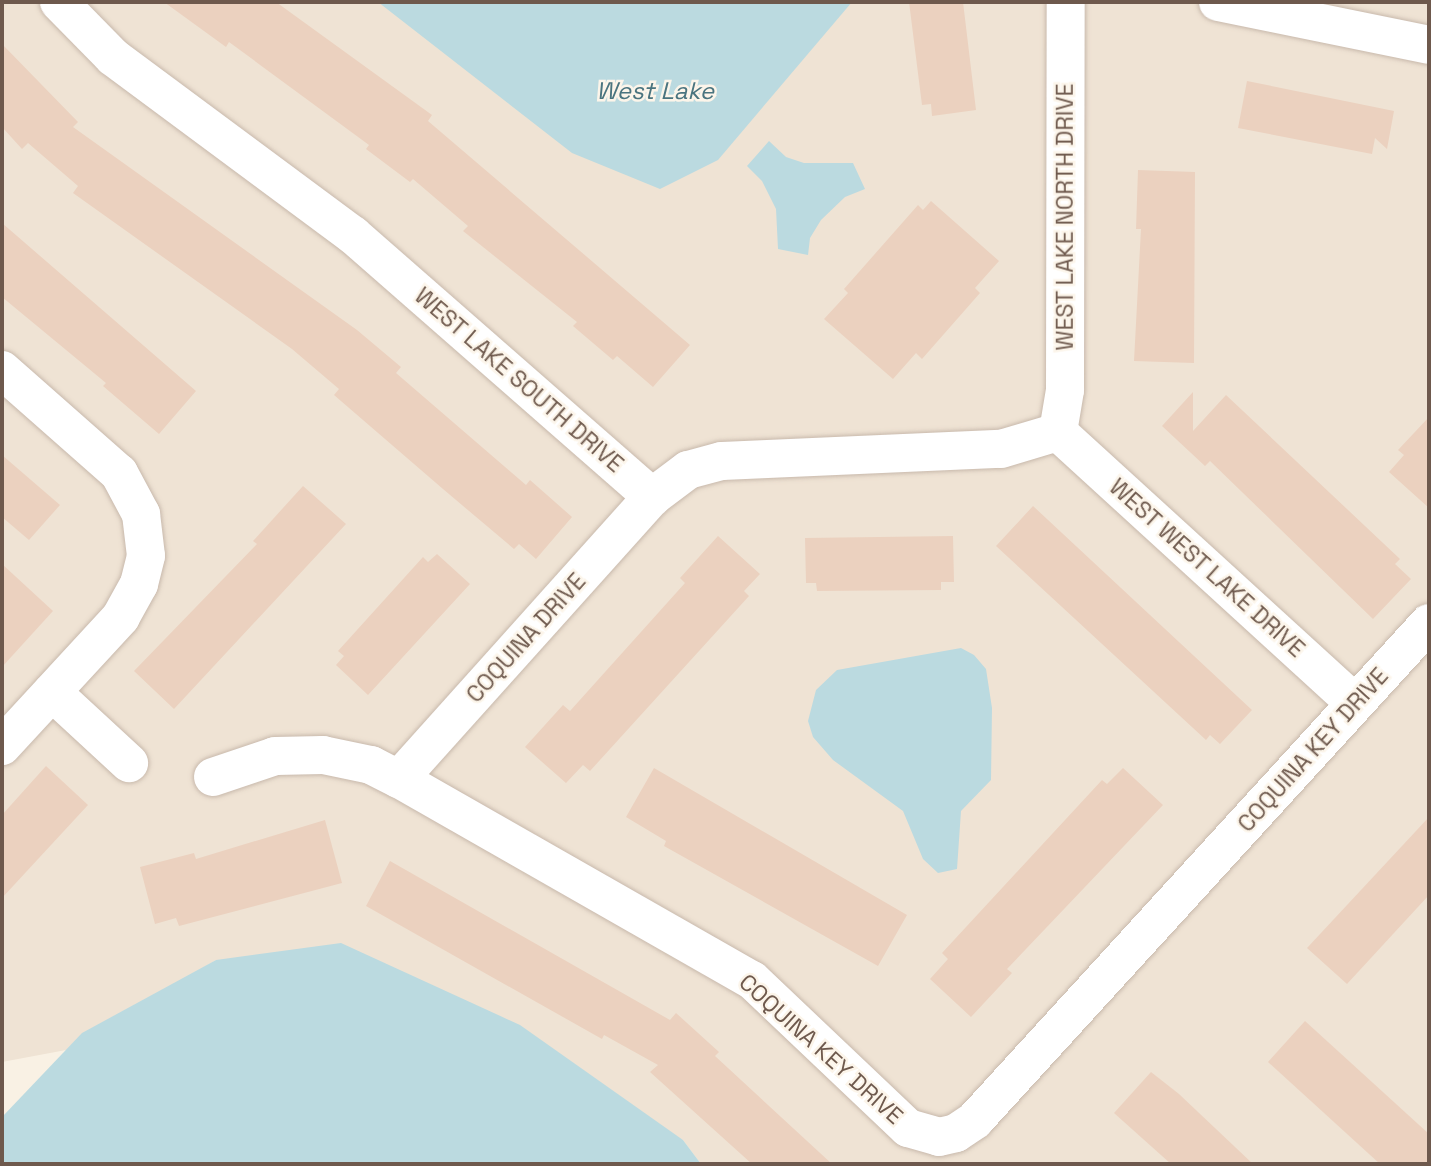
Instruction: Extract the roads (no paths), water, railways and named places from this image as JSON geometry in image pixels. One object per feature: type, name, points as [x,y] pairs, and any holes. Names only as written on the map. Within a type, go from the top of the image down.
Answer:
[{"type":"street","name":"WEST LAKE SOUTH DRIVE","points":[[59,2],[113,57],[353,234],[652,497]]},
{"type":"street","name":"WEST LAKE NORTH DRIVE","points":[[1058,432],[1065,390],[1066,2]]},
{"type":"street","points":[[1218,2],[1429,45]]},
{"type":"street","points":[[2,370],[119,472],[137,503],[145,533],[144,565],[132,600],[2,746]]},
{"type":"street","points":[[652,497],[672,479],[712,462],[1001,449],[1058,432]]},
{"type":"street","name":"WEST WEST LAKE DRIVE","points":[[1058,432],[1355,703]]},
{"type":"street","name":"COQUINA DRIVE","points":[[399,779],[652,497]]},
{"type":"street","name":"COQUINA KEY DRIVE","points":[[213,776],[275,756],[323,755],[371,765],[752,980],[908,1128],[939,1137],[956,1133],[975,1120],[1429,623]]},
{"type":"street","points":[[52,692],[129,763]]},
{"type":"water","name":"West Lake","points":[[378,2],[852,2],[718,160],[660,189],[572,153]]},
{"type":"water","points":[[769,141],[786,157],[804,163],[853,163],[865,189],[845,197],[821,220],[810,238],[808,255],[778,249],[776,209],[762,181],[747,166]]},
{"type":"water","points":[[961,648],[974,655],[986,669],[992,708],[991,780],[961,811],[957,869],[938,873],[923,859],[903,811],[833,760],[813,737],[808,721],[816,690],[837,670]]},
{"type":"water","points":[[341,943],[520,1025],[683,1140],[701,1164],[2,1164],[3,1116],[82,1033],[216,960]]}]
